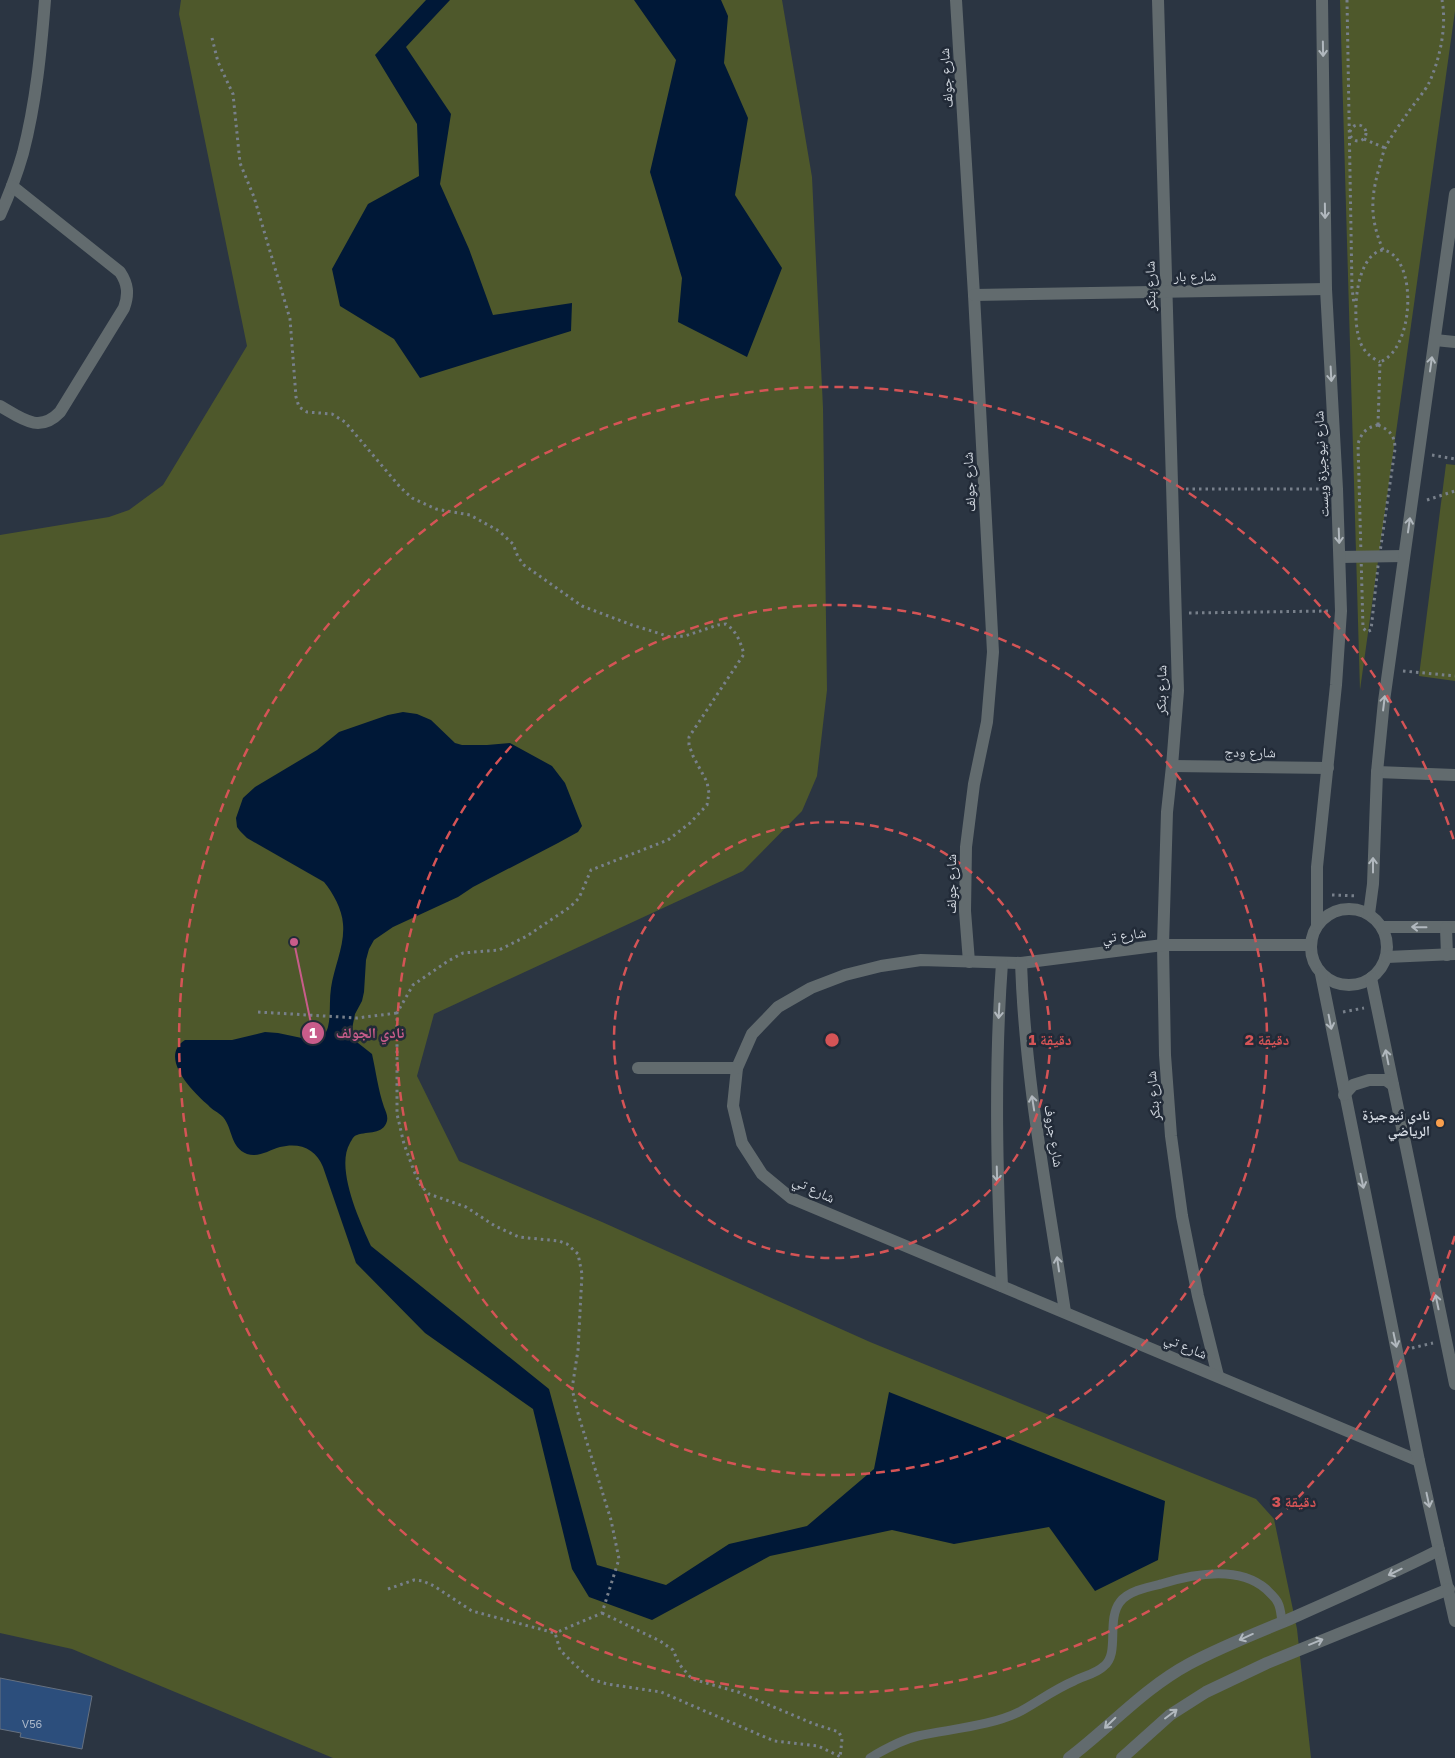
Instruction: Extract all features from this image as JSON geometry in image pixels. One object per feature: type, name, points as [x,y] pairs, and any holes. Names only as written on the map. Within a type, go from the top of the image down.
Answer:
[{"type":"street","points":[[0,215],[23,153],[35,95],[45,0]]},
{"type":"street","name":"شارع جولف","points":[[956,0],[974,295],[992,652],[987,722],[974,784],[966,847],[965,911],[969,962]]},
{"type":"street","name":"شارع بنكر","points":[[1158,0],[1178,691],[1167,812],[1162,945],[1165,1055],[1172,1136],[1182,1216],[1198,1296],[1218,1376]]},
{"type":"street","name":"شارع نيوجيزة ويست","points":[[1317,926],[1317,867],[1328,768],[1341,611],[1337,489],[1326,289],[1322,0]]},
{"type":"street","points":[[0,406],[32,423],[40,424],[55,418],[114,324],[127,299],[125,280],[120,272],[12,186]]},
{"type":"street","points":[[1369,914],[1377,772],[1389,669],[1455,194]]},
{"type":"street","name":"شارع بار","points":[[974,295],[1326,289]]},
{"type":"street","points":[[1435,340],[1455,342]]},
{"type":"street","points":[[1340,557],[1404,556]]},
{"type":"street","name":"شارع ودج","points":[[1172,766],[1328,768]]},
{"type":"street","points":[[1377,772],[1455,775]]},
{"type":"street","points":[[1352,909],[1369,914],[1382,927],[1388,941],[1387,957],[1378,973],[1362,984],[1351,986],[1340,985],[1330,981],[1315,966],[1310,945],[1317,926],[1325,917],[1335,911],[1352,909]]},
{"type":"street","points":[[1382,927],[1451,928],[1451,955],[1387,957]]},
{"type":"street","name":"شارع تي","points":[[1310,945],[1162,945],[1021,963],[921,960],[881,966],[845,976],[811,988],[778,1006],[752,1034],[737,1068],[733,1106],[742,1142],[762,1174],[791,1198],[1419,1461]]},
{"type":"street","points":[[1002,963],[998,1025],[996,1112],[996,1165],[1002,1286]]},
{"type":"street","name":"شارع جروف","points":[[1021,963],[1026,1048],[1032,1097],[1065,1312]]},
{"type":"street","points":[[1321,974],[1419,1461],[1455,1621]]},
{"type":"street","points":[[1371,978],[1455,1384]]},
{"type":"street","points":[[638,1068],[737,1068]]},
{"type":"street","points":[[1344,1095],[1352,1085],[1368,1080],[1386,1080],[1393,1085]]},
{"type":"street","points":[[1069,1758],[1133,1703],[1169,1676],[1189,1664],[1392,1574],[1439,1550]]},
{"type":"street","points":[[1122,1758],[1170,1715],[1206,1692],[1267,1663],[1449,1589]]},
{"type":"lane","points":[[870,1758],[897,1743],[917,1736],[989,1722],[1019,1712],[1073,1681],[1105,1666],[1111,1659],[1112,1624],[1115,1611],[1120,1601],[1127,1595],[1144,1588],[1198,1575],[1235,1576],[1250,1579],[1261,1585],[1271,1594],[1278,1604],[1282,1622]]},
{"type":"path","points":[[1347,0],[1352,288],[1361,344],[1371,357],[1380,362]]},
{"type":"path","points":[[1383,250],[1373,221],[1372,207],[1376,179],[1385,148],[1428,84],[1441,42],[1444,16],[1442,0]]},
{"type":"path","points":[[212,38],[218,62],[233,94],[240,163],[254,197],[290,319],[296,397],[299,407],[307,412],[332,414],[345,422],[400,487],[412,498],[436,509],[470,515],[500,531],[513,544],[518,557],[524,565],[582,606],[632,626],[670,637],[685,636],[718,624],[726,624],[734,630],[740,640],[744,654],[690,737],[689,744],[707,782],[709,793],[706,805],[690,823],[668,840],[591,870],[579,898],[570,907],[527,936],[499,950],[463,953],[419,979],[413,984],[397,1014],[397,1114],[404,1144],[421,1186],[429,1194],[466,1207],[495,1226],[519,1238],[559,1241],[567,1244],[578,1254],[582,1274],[578,1350],[572,1388],[579,1418],[611,1520],[619,1559],[602,1612],[555,1633],[472,1611],[423,1581],[414,1580],[388,1589]]},
{"type":"path","points":[[1349,135],[1352,127],[1361,125],[1366,131],[1364,140]]},
{"type":"path","points":[[1349,135],[1355,141],[1360,142],[1364,140],[1385,148]]},
{"type":"path","points":[[1356,318],[1356,300],[1361,275],[1373,254],[1383,250],[1393,254],[1398,261],[1406,283],[1408,303],[1406,324],[1394,351],[1388,358],[1380,362]]},
{"type":"path","points":[[1378,425],[1380,362]]},
{"type":"path","points":[[1378,425],[1387,428],[1391,433],[1395,442],[1395,449],[1371,630],[1367,632],[1363,628],[1358,444],[1364,431],[1378,425]]},
{"type":"path","points":[[1419,453],[1455,458]]},
{"type":"path","points":[[1171,489],[1337,489]]},
{"type":"path","points":[[1412,504],[1455,491]]},
{"type":"path","points":[[1176,613],[1341,611]]},
{"type":"path","points":[[1389,669],[1455,676]]},
{"type":"path","points":[[1317,895],[1371,896]]},
{"type":"path","points":[[1329,1014],[1377,1006]]},
{"type":"path","points":[[258,1012],[357,1018],[397,1014]]},
{"type":"path","points":[[1397,1350],[1445,1341]]},
{"type":"path","points":[[555,1633],[560,1650],[591,1679],[606,1684],[661,1692],[774,1741],[818,1746],[840,1757],[842,1739],[839,1732],[814,1724],[744,1695],[692,1680],[680,1664],[673,1650],[660,1641],[602,1612]]},
{"type":"green space","points":[[181,0],[782,0],[812,177],[823,408],[827,690],[817,776],[802,811],[743,871],[434,1014],[417,1076],[459,1161],[602,1222],[870,1342],[1256,1499],[1274,1519],[1297,1629],[1311,1758],[333,1758],[72,1649],[0,1633],[0,535],[109,517],[129,510],[163,485],[247,346],[179,14]]},
{"type":"green space","points":[[1340,0],[1455,0],[1455,11],[1360,690]]},
{"type":"green space","points":[[1446,464],[1455,465],[1455,681],[1419,676]]},
{"type":"water","points":[[426,0],[450,0],[406,47],[451,114],[440,184],[469,249],[493,315],[572,303],[571,331],[420,378],[394,339],[340,306],[332,269],[368,204],[419,176],[417,124],[375,55]]},
{"type":"water","points":[[634,0],[721,0],[728,16],[724,63],[748,118],[735,195],[782,268],[747,357],[678,322],[682,278],[650,172],[676,60]]},
{"type":"water","points":[[403,712],[417,714],[431,720],[455,743],[462,745],[487,745],[510,743],[552,766],[565,783],[582,826],[578,832],[558,843],[473,887],[458,897],[393,927],[374,940],[366,960],[362,1001],[355,1014],[352,1029],[353,1039],[372,1054],[380,1094],[387,1114],[387,1121],[379,1131],[354,1136],[346,1154],[347,1180],[361,1223],[371,1246],[549,1389],[597,1565],[666,1585],[729,1544],[807,1526],[874,1469],[889,1392],[1165,1501],[1158,1560],[1095,1591],[1049,1527],[954,1544],[892,1530],[770,1556],[652,1620],[589,1597],[572,1569],[533,1409],[425,1333],[356,1263],[323,1167],[312,1151],[294,1145],[280,1147],[256,1155],[241,1151],[237,1147],[223,1117],[194,1092],[176,1065],[175,1056],[178,1047],[185,1040],[232,1040],[265,1032],[316,1041],[325,1034],[329,1022],[332,980],[341,948],[343,932],[339,907],[324,882],[247,838],[237,827],[236,818],[243,798],[255,787],[317,750],[339,732],[388,715]]},
{"type":"building","points":[[0,1678],[92,1696],[82,1749],[20,1737],[21,1733],[0,1729]]},
{"type":"place","name":"نادي الجولف","points":[[294,942]]},
{"type":"place","name":"نادي نيوجيزة الرياضي","points":[[1440,1123]]}]
